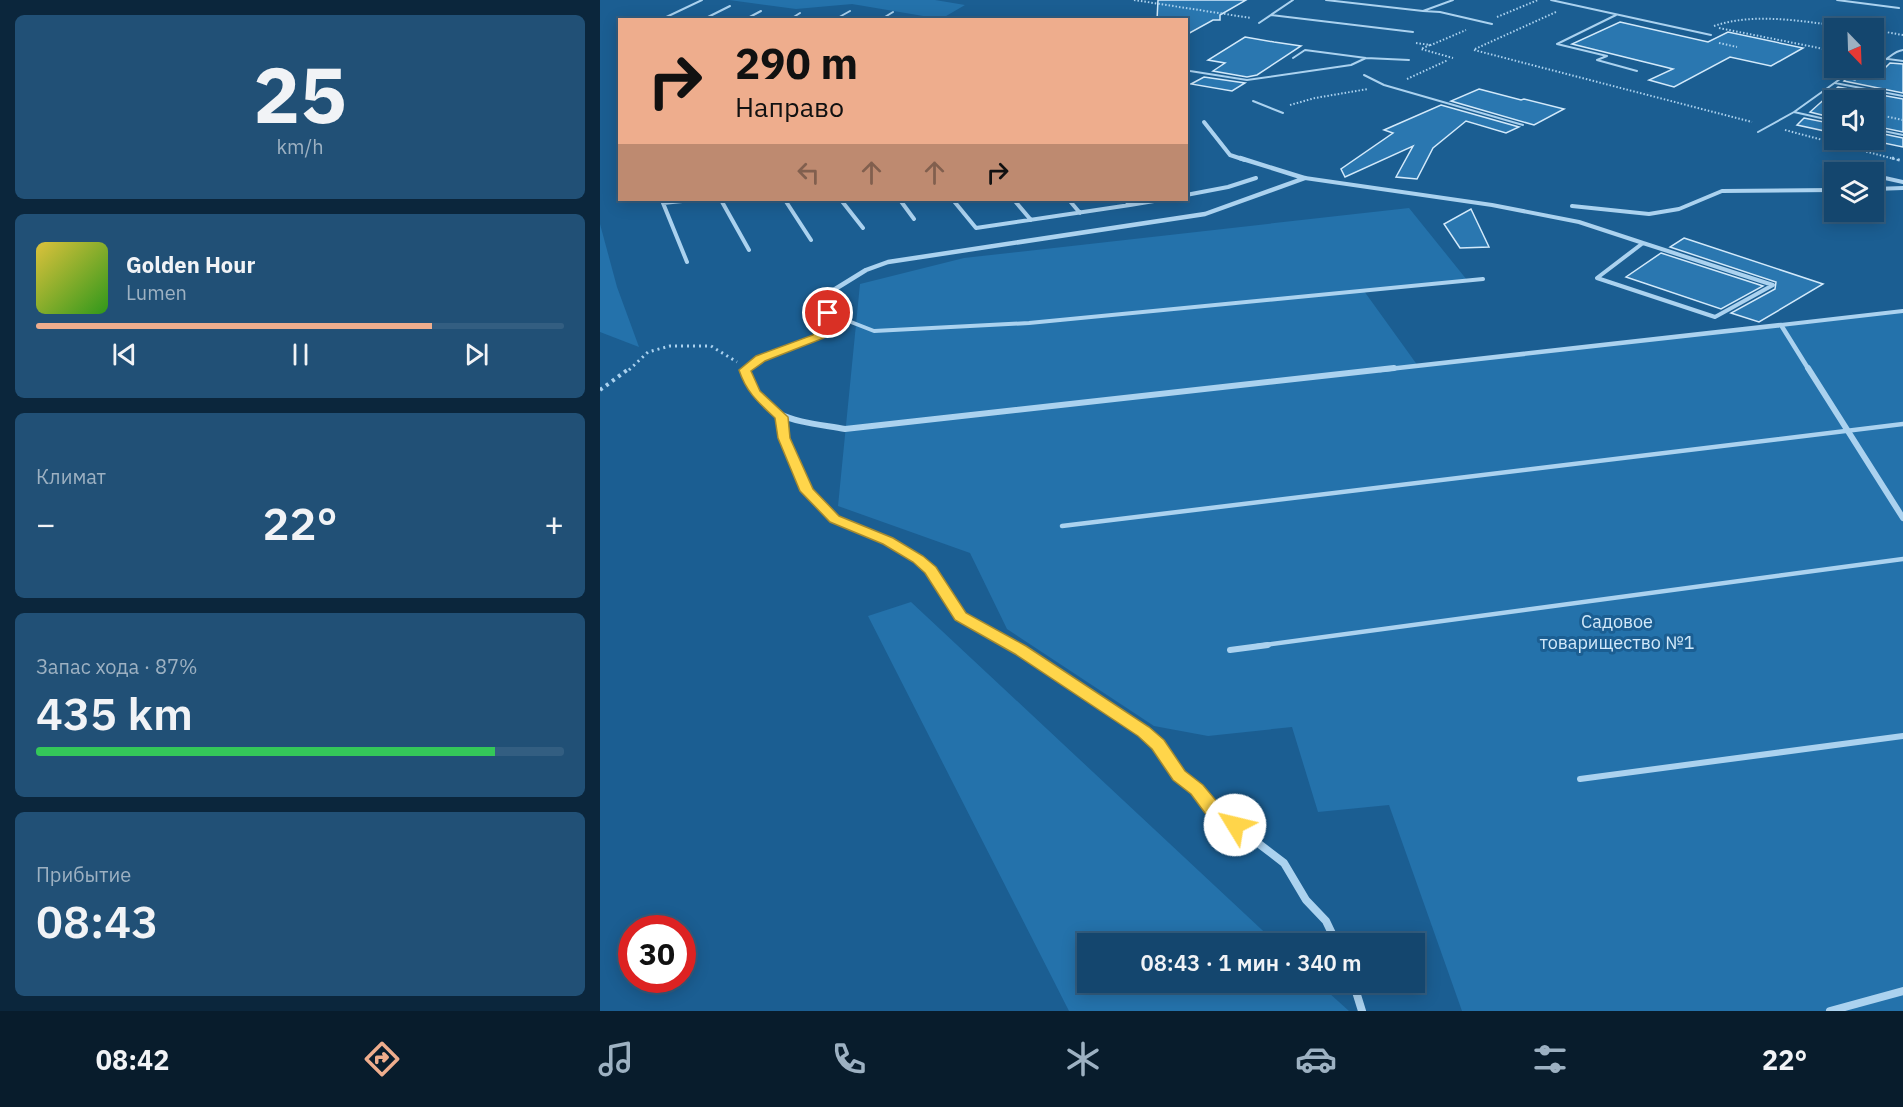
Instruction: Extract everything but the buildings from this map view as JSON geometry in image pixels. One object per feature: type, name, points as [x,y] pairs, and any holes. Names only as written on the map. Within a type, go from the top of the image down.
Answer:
[{"type":"street","points":[[1204,122],[1230,155],[1305,178]]},
{"type":"street","points":[[1305,178],[1205,214],[888,262],[866,270],[832,291],[833,302],[817,338],[750,365],[745,370],[749,384],[765,404],[782,417],[845,429],[1781,325],[1903,518]]},
{"type":"street","points":[[782,417],[784,438],[801,481],[807,491],[828,513],[848,527],[888,541],[918,559],[930,570],[960,616],[1020,650],[1143,731],[1172,761],[1179,775],[1197,790],[1212,808],[1284,863],[1306,900],[1326,921],[1332,933]]},
{"type":"street","points":[[1830,1011],[1903,991]]},
{"type":"street","points":[[1356,993],[1362,1011]]},
{"type":"lane","points":[[664,18],[702,0]]},
{"type":"lane","points":[[1259,23],[1293,0]]},
{"type":"lane","points":[[1326,0],[1440,12],[1492,24]]},
{"type":"lane","points":[[1423,11],[1453,0]]},
{"type":"lane","points":[[1551,0],[1711,36]]},
{"type":"lane","points":[[1838,0],[1899,8]]},
{"type":"lane","points":[[706,18],[730,6]]},
{"type":"lane","points":[[748,18],[761,11]]},
{"type":"lane","points":[[837,18],[849,11]]},
{"type":"lane","points":[[883,18],[893,12]]},
{"type":"lane","points":[[792,18],[800,13]]},
{"type":"lane","points":[[1271,15],[1413,32]]},
{"type":"lane","points":[[1616,15],[1557,44],[1607,56],[1597,60],[1637,71]]},
{"type":"lane","points":[[1293,58],[1305,50],[1366,58],[1409,60]]},
{"type":"lane","points":[[1884,62],[1899,50],[1903,50]]},
{"type":"lane","points":[[1188,70],[1247,80],[1351,65],[1366,58]]},
{"type":"lane","points":[[1888,59],[1903,62]]},
{"type":"lane","points":[[1364,75],[1384,85],[1523,125]]},
{"type":"lane","points":[[1758,132],[1794,112],[1841,78]]},
{"type":"lane","points":[[1835,82],[1903,96]]},
{"type":"lane","points":[[1253,101],[1283,113]]},
{"type":"lane","points":[[1794,112],[1824,119]]},
{"type":"lane","points":[[1884,131],[1903,135]]},
{"type":"lane","points":[[1188,195],[1228,187],[1256,178]]},
{"type":"lane","points":[[1305,178],[1492,206],[1568,220],[1643,243],[1773,285],[1715,317],[1597,279],[1643,243]]},
{"type":"lane","points":[[1884,178],[1903,182]]},
{"type":"lane","points":[[1884,189],[1903,188]]},
{"type":"lane","points":[[1572,206],[1649,214],[1679,209],[1722,191],[1824,190]]},
{"type":"lane","points":[[682,201],[663,203],[687,262]]},
{"type":"lane","points":[[722,201],[749,250]]},
{"type":"lane","points":[[786,201],[811,240]]},
{"type":"lane","points":[[843,201],[863,228]]},
{"type":"lane","points":[[901,201],[914,219]]},
{"type":"lane","points":[[954,201],[976,228],[1154,201]]},
{"type":"lane","points":[[1015,201],[1031,220]]},
{"type":"lane","points":[[1070,201],[1080,213]]},
{"type":"lane","points":[[1126,201],[1130,205]]},
{"type":"lane","points":[[828,313],[874,331],[1029,323],[1483,279]]},
{"type":"lane","points":[[1781,325],[1903,311]]},
{"type":"lane","points":[[1062,526],[1903,424]]},
{"type":"lane","points":[[1230,650],[1903,559]]},
{"type":"lane","points":[[1580,779],[1903,736]]},
{"type":"path","points":[[1134,0],[1263,20]]},
{"type":"path","points":[[1573,5],[1474,50],[1903,161]]},
{"type":"path","points":[[1721,21],[1754,20],[1824,26]]},
{"type":"path","points":[[1713,27],[1824,49]]},
{"type":"path","points":[[1884,31],[1903,34]]},
{"type":"path","points":[[1719,42],[1737,47]]},
{"type":"path","points":[[1431,45],[1421,49],[1453,58]]},
{"type":"path","points":[[1884,116],[1903,120]]},
{"type":"path","points":[[600,390],[625,373],[648,352],[670,346],[711,346],[729,359],[750,365]]},
{"type":"green space","points":[[729,0],[935,0],[965,5],[943,18],[852,4],[796,9]]},
{"type":"green space","name":"Садовое товарищество №1","points":[[1409,208],[1467,280],[1364,291],[1418,366],[1903,311],[1903,1011],[1462,1011],[1389,805],[1318,812],[1292,727],[1208,736],[1154,726],[1007,629],[970,553],[838,506],[860,284],[964,258]]},
{"type":"green space","points":[[600,224],[617,287],[639,347],[600,332]]},
{"type":"green space","points":[[911,602],[1265,933],[1077,933],[1077,993],[1329,993],[1349,1011],[1069,1011],[868,616]]},
{"type":"route","points":[[828,313],[817,338],[760,359],[745,370],[749,384],[756,394],[782,417],[784,438],[807,491],[834,519],[848,527],[888,541],[918,559],[930,570],[960,616],[1020,650],[1143,731],[1172,761],[1179,775],[1197,790],[1212,808],[1235,825]]}]
